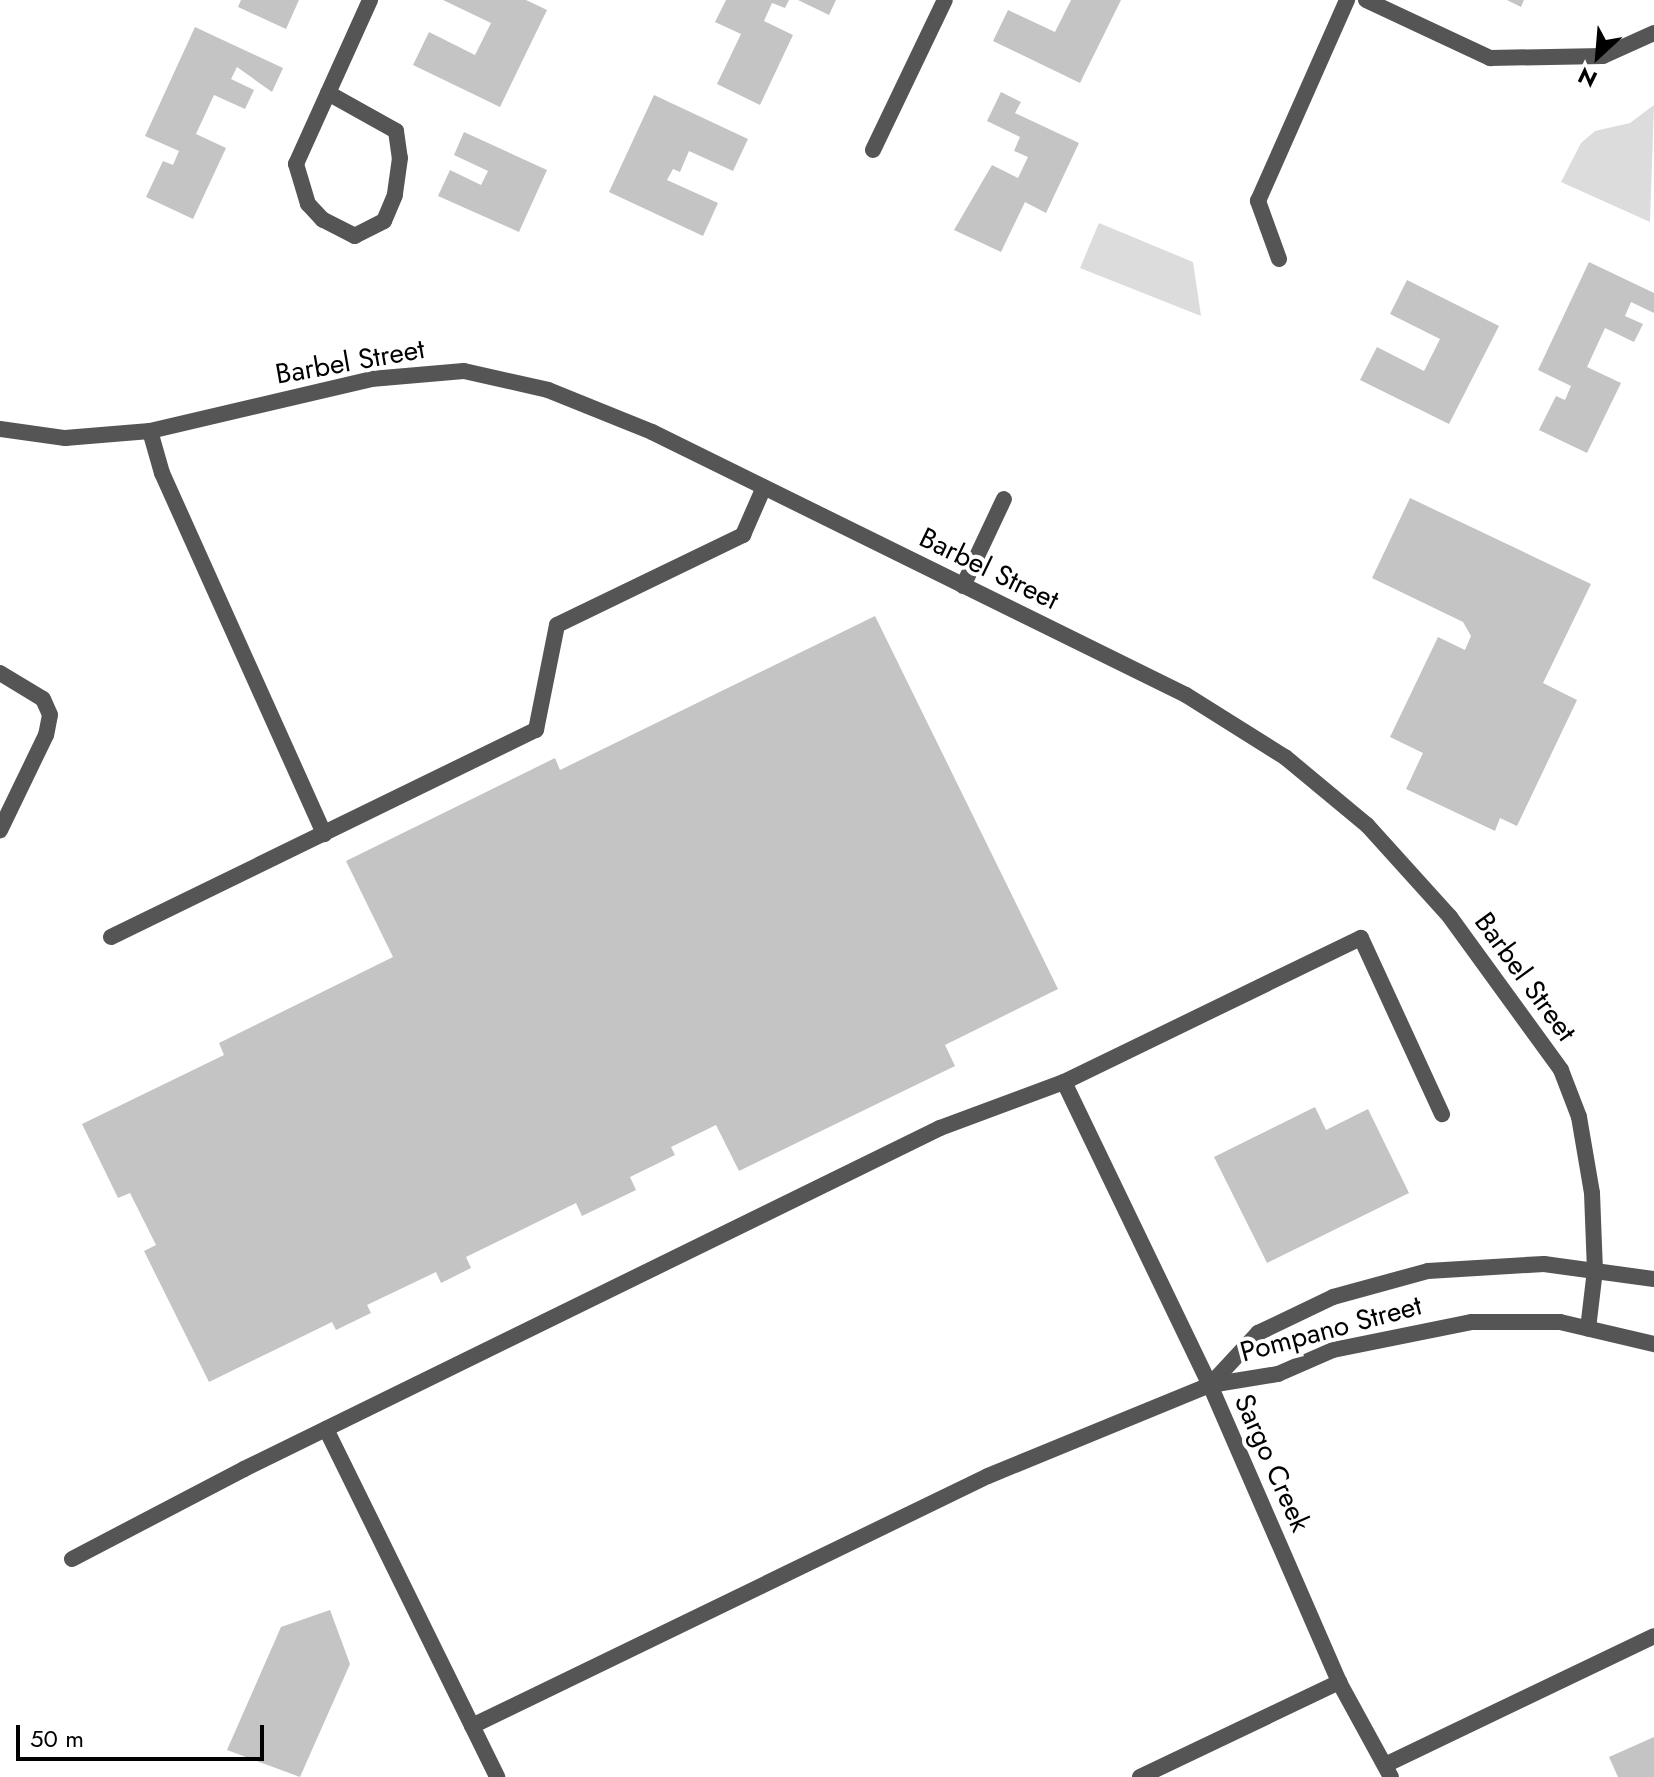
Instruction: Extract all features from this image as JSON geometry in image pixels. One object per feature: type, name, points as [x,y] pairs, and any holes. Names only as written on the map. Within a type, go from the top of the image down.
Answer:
[{"type":"street","points":[[328,93],[396,131],[400,158],[395,195],[384,221],[355,236],[323,220],[308,204],[296,164],[328,93],[370,0]]},
{"type":"street","points":[[873,150],[945,0]]},
{"type":"street","points":[[1279,259],[1258,201],[1347,0]]},
{"type":"street","points":[[1366,0],[1490,58],[1603,56],[1654,33]]},
{"type":"street","name":"Barbel Street","points":[[0,429],[65,438],[150,431],[371,379],[464,371],[548,390],[652,432],[1186,695],[1285,757],[1367,825],[1450,917],[1561,1070],[1579,1117],[1592,1193],[1595,1270],[1588,1329]]},
{"type":"street","points":[[150,431],[162,473],[324,834]]},
{"type":"street","points":[[111,937],[536,730],[557,625],[743,535],[764,487]]},
{"type":"street","points":[[963,586],[1004,499]]},
{"type":"street","points":[[0,673],[43,699],[50,715],[46,735],[0,830]]},
{"type":"street","points":[[72,1559],[326,1429],[940,1128],[1064,1082],[1361,938],[1442,1114]]},
{"type":"street","name":"Sargo Creek","points":[[1064,1082],[1210,1385],[1339,1682],[1388,1771]]},
{"type":"street","name":"Pompano Street","points":[[1210,1385],[1258,1333],[1333,1297],[1428,1271],[1544,1264],[1654,1279]]},
{"type":"street","name":"Pompano Street","points":[[1210,1385],[1278,1374],[1333,1350],[1472,1322],[1560,1322],[1654,1344]]},
{"type":"street","points":[[472,1726],[988,1476],[1210,1385]]},
{"type":"street","points":[[326,1429],[497,1777]]},
{"type":"street","points":[[1388,1771],[1654,1636]]},
{"type":"street","points":[[1140,1777],[1339,1682]]},
{"type":"shaded area","points":[[1654,105],[1650,222],[1561,182],[1581,143],[1595,131],[1630,123]]},
{"type":"shaded area","points":[[1099,223],[1193,262],[1201,316],[1080,268]]},
{"type":"building","points":[[241,0],[299,0],[286,29],[238,7]]},
{"type":"building","points":[[443,0],[526,0],[547,10],[500,107],[413,65],[429,32],[475,55],[491,23]]},
{"type":"building","points":[[726,0],[789,0],[785,8],[772,3],[764,21],[793,35],[760,105],[717,84],[741,34],[715,22]]},
{"type":"building","points":[[798,0],[836,0],[829,15]]},
{"type":"building","points":[[1071,0],[1121,0],[1080,83],[993,41],[1008,10],[1055,32]]},
{"type":"building","points":[[1507,0],[1524,0],[1521,7]]},
{"type":"building","points":[[195,27],[283,68],[272,92],[237,67],[231,79],[254,90],[245,109],[214,95],[196,134],[226,148],[193,219],[146,197],[163,161],[173,165],[179,151],[145,136]]},
{"type":"building","points":[[1001,92],[1021,102],[1015,113],[1079,143],[1046,213],[1025,202],[1001,252],[954,230],[992,165],[1018,178],[1028,157],[1014,151],[1020,137],[987,121]]},
{"type":"building","points":[[654,95],[748,139],[733,171],[689,151],[680,172],[673,169],[667,180],[718,203],[703,236],[609,192]]},
{"type":"building","points":[[464,132],[547,170],[519,232],[438,196],[450,170],[481,185],[488,171],[454,155]]},
{"type":"building","points":[[1589,262],[1654,293],[1654,313],[1631,302],[1625,316],[1643,324],[1634,342],[1605,328],[1587,367],[1621,383],[1587,453],[1539,430],[1556,396],[1565,400],[1571,386],[1538,370]]},
{"type":"building","points":[[1407,280],[1499,326],[1449,424],[1360,380],[1377,347],[1424,371],[1440,339],[1390,314]]},
{"type":"building","points":[[1410,498],[1591,584],[1543,683],[1577,700],[1517,826],[1500,818],[1495,831],[1406,789],[1423,753],[1390,737],[1438,637],[1465,650],[1471,636],[1463,622],[1372,578]]},
{"type":"building","points":[[875,616],[1058,989],[945,1045],[955,1066],[739,1171],[716,1125],[671,1147],[675,1155],[630,1177],[636,1190],[582,1216],[576,1203],[466,1257],[471,1268],[441,1283],[436,1272],[367,1305],[371,1313],[336,1330],[332,1322],[209,1382],[144,1251],[156,1245],[130,1193],[118,1198],[82,1124],[224,1055],[219,1043],[393,957],[346,861],[555,758],[560,770]]},
{"type":"building","points":[[1315,1107],[1326,1130],[1368,1109],[1409,1193],[1267,1263],[1214,1157]]},
{"type":"building","points":[[330,1610],[350,1664],[300,1777],[227,1750],[281,1627]]},
{"type":"building","points":[[1654,1737],[1654,1777],[1618,1777],[1609,1757]]}]
